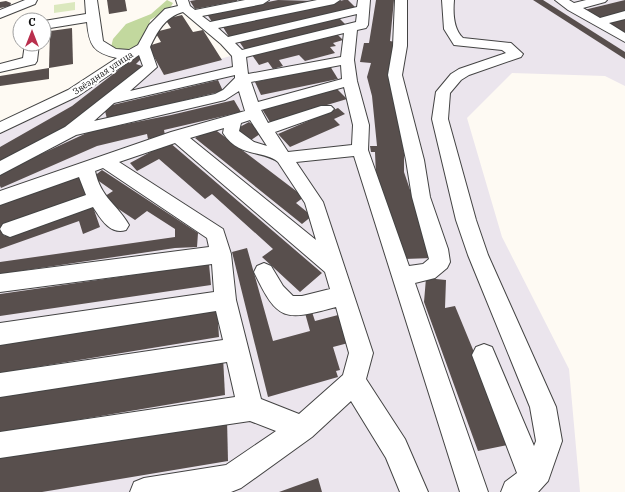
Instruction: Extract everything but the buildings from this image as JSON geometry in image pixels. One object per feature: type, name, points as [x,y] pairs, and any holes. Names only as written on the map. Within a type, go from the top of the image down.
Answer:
[{"type":"street","points":[[0,14],[30,2],[31,0]]},
{"type":"street","points":[[0,169],[70,131],[150,68],[137,50],[114,54],[98,45],[95,40],[91,0]]},
{"type":"street","name":"Звёздная улица","points":[[0,128],[73,93],[137,50],[153,28],[169,12],[186,5],[263,0]]},
{"type":"street","points":[[209,26],[334,0]]},
{"type":"street","points":[[401,0],[400,46],[395,75],[415,160],[421,197],[438,249],[440,262],[428,272],[402,276]]},
{"type":"street","points":[[448,0],[451,30],[455,39],[459,42],[506,46],[516,54],[464,72],[456,77],[443,92],[440,119],[466,220],[478,255],[543,407],[549,441],[538,471],[524,485],[484,355]]},
{"type":"street","points":[[561,0],[625,38]]},
{"type":"street","points":[[572,7],[601,0]]},
{"type":"street","points":[[110,100],[351,27],[362,25],[364,4],[237,61]]},
{"type":"street","points":[[144,492],[231,478],[303,428],[353,382],[361,353],[314,202],[281,156],[257,117],[237,61],[209,26],[186,5]]},
{"type":"street","points":[[598,22],[625,15]]},
{"type":"street","points":[[52,24],[92,17]]},
{"type":"street","points":[[351,27],[347,60],[350,81],[361,125],[360,150],[474,492]]},
{"type":"street","points":[[0,68],[30,61],[31,52]]},
{"type":"street","points":[[237,61],[347,60]]},
{"type":"street","points":[[70,131],[220,97],[228,93],[237,61]]},
{"type":"street","points":[[257,117],[350,81]]},
{"type":"street","points":[[0,198],[106,162],[176,136],[234,120],[326,109]]},
{"type":"street","points":[[234,120],[231,133],[253,150],[281,156],[360,150]]},
{"type":"street","points":[[176,136],[334,267]]},
{"type":"street","points":[[106,162],[216,234],[221,254],[225,300],[250,408]]},
{"type":"street","points":[[86,169],[88,179],[96,199],[119,225]]},
{"type":"street","points":[[10,229],[96,199]]},
{"type":"street","points":[[0,283],[221,254]]},
{"type":"street","points":[[264,272],[275,293],[288,306],[302,306],[343,295]]},
{"type":"street","points":[[0,334],[225,300]]},
{"type":"street","points":[[0,385],[236,349]]},
{"type":"street","points":[[353,382],[382,425],[410,477],[414,492]]},
{"type":"street","points":[[0,445],[250,408],[303,428]]},
{"type":"shaded area","points":[[184,0],[625,0],[625,86],[605,76],[512,73],[467,118],[502,237],[569,369],[580,492],[0,492],[0,132],[148,46],[164,75],[241,53]]},
{"type":"green space","points":[[167,0],[173,3],[170,8],[150,20],[149,28],[138,45],[126,50],[111,47],[113,39],[126,24],[151,14]]},
{"type":"green space","points":[[75,2],[75,10],[54,13],[54,5]]}]
